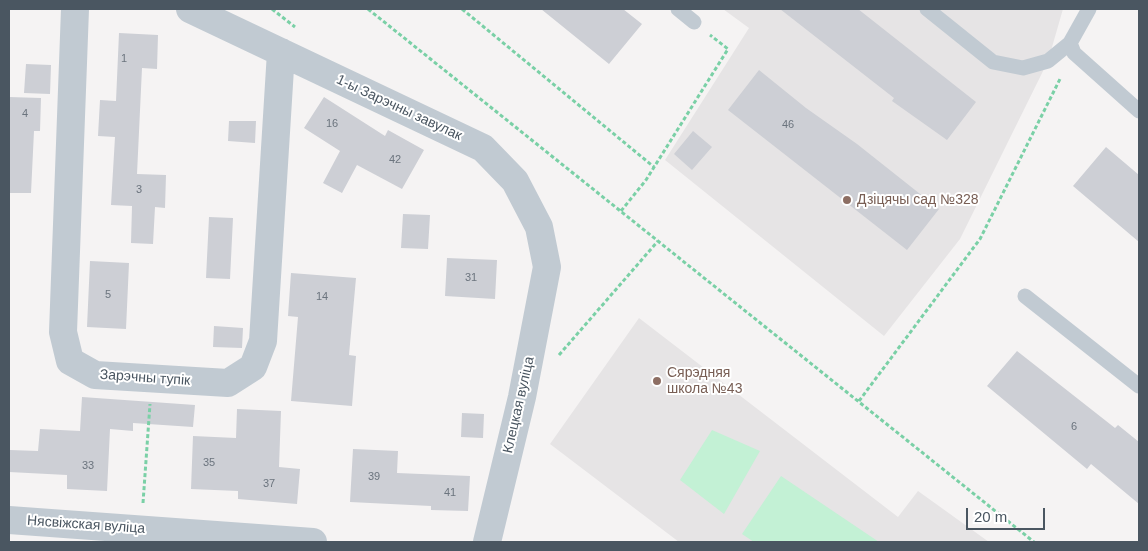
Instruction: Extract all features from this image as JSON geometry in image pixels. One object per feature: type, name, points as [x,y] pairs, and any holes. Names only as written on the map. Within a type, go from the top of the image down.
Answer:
[{"type":"street","name":"Зарэчны тупік","points":[[75,9],[63,332],[70,361],[95,375],[228,383],[253,368],[263,341],[281,52]]},
{"type":"street","name":"1-ы Зарэчны завулак","points":[[190,9],[483,148],[515,181],[539,228],[547,267]]},
{"type":"street","name":"Клецкая вуліца","points":[[487,542],[524,388],[547,267]]},
{"type":"street","name":"Нясвіжская вуліца","points":[[9,520],[101,534],[141,529],[299,542]]},
{"type":"lane","points":[[678,9],[694,22]]},
{"type":"lane","points":[[927,9],[993,62],[1023,68],[1048,61],[1072,48],[1090,9]]},
{"type":"lane","points":[[1072,48],[1139,111]]},
{"type":"lane","points":[[1025,296],[1139,386]]},
{"type":"path","points":[[368,9],[1034,542]]},
{"type":"path","points":[[462,9],[654,167]]},
{"type":"path","points":[[621,211],[654,167],[728,49],[694,22]]},
{"type":"path","points":[[859,402],[980,239],[1072,48]]},
{"type":"path","points":[[553,361],[658,241]]},
{"type":"path","points":[[141,529],[152,378]]},
{"type":"shaded area","name":"Дзіцячы сад №328","points":[[723,9],[1063,9],[1048,61],[960,239],[884,336],[665,160],[749,28]]},
{"type":"shaded area","name":"Сярэдняя школа №43","points":[[639,318],[898,517],[918,491],[989,542],[679,542],[550,444]]},
{"type":"green space","points":[[712,430],[760,451],[724,514],[680,480]]},
{"type":"green space","points":[[781,476],[879,542],[754,542],[742,534]]},
{"type":"building","points":[[541,9],[623,9],[642,24],[609,64]]},
{"type":"building","points":[[780,9],[858,9],[976,102],[947,140],[892,101],[894,98]]},
{"type":"building","points":[[119,33],[158,35],[157,69],[142,68],[137,174],[166,175],[165,208],[155,207],[153,244],[131,243],[132,206],[111,205],[115,137],[98,136],[100,100],[116,101]]},
{"type":"building","points":[[26,64],[51,65],[50,94],[24,93]]},
{"type":"building","points":[[759,70],[939,209],[907,250],[728,110]]},
{"type":"building","points":[[9,97],[41,98],[40,131],[34,131],[31,193],[9,193]]},
{"type":"building","points":[[324,97],[385,136],[388,130],[424,150],[402,189],[357,165],[342,193],[323,183],[340,151],[304,128]]},
{"type":"building","points":[[229,121],[256,121],[255,143],[228,141]]},
{"type":"building","points":[[693,131],[712,147],[692,170],[674,154]]},
{"type":"building","points":[[1106,147],[1139,175],[1139,242],[1073,186]]},
{"type":"building","points":[[403,214],[430,215],[428,249],[401,248]]},
{"type":"building","points":[[209,217],[233,218],[230,279],[206,278]]},
{"type":"building","points":[[447,258],[497,260],[495,299],[445,296]]},
{"type":"building","points":[[90,261],[129,263],[126,329],[87,327]]},
{"type":"building","points":[[291,273],[356,278],[349,355],[356,356],[352,406],[291,401],[298,317],[288,316]]},
{"type":"building","points":[[214,326],[243,328],[242,348],[213,347]]},
{"type":"building","points":[[1017,351],[1115,428],[1118,425],[1139,442],[1139,504],[1091,464],[1087,469],[987,386]]},
{"type":"building","points":[[82,397],[195,405],[193,427],[133,423],[133,431],[110,429],[107,491],[67,489],[67,475],[9,472],[10,450],[38,451],[40,429],[80,431]]},
{"type":"building","points":[[237,409],[281,411],[279,467],[300,469],[297,504],[238,499],[238,491],[191,489],[193,436],[236,438]]},
{"type":"building","points":[[462,413],[484,414],[483,438],[461,437]]},
{"type":"building","points":[[353,449],[398,451],[397,473],[470,476],[468,511],[431,510],[431,506],[350,502]]},
{"type":"place","name":"Дзіцячы сад №328","points":[[847,200]]},
{"type":"place","name":"Сярэдняя школа №43","points":[[657,381]]}]
